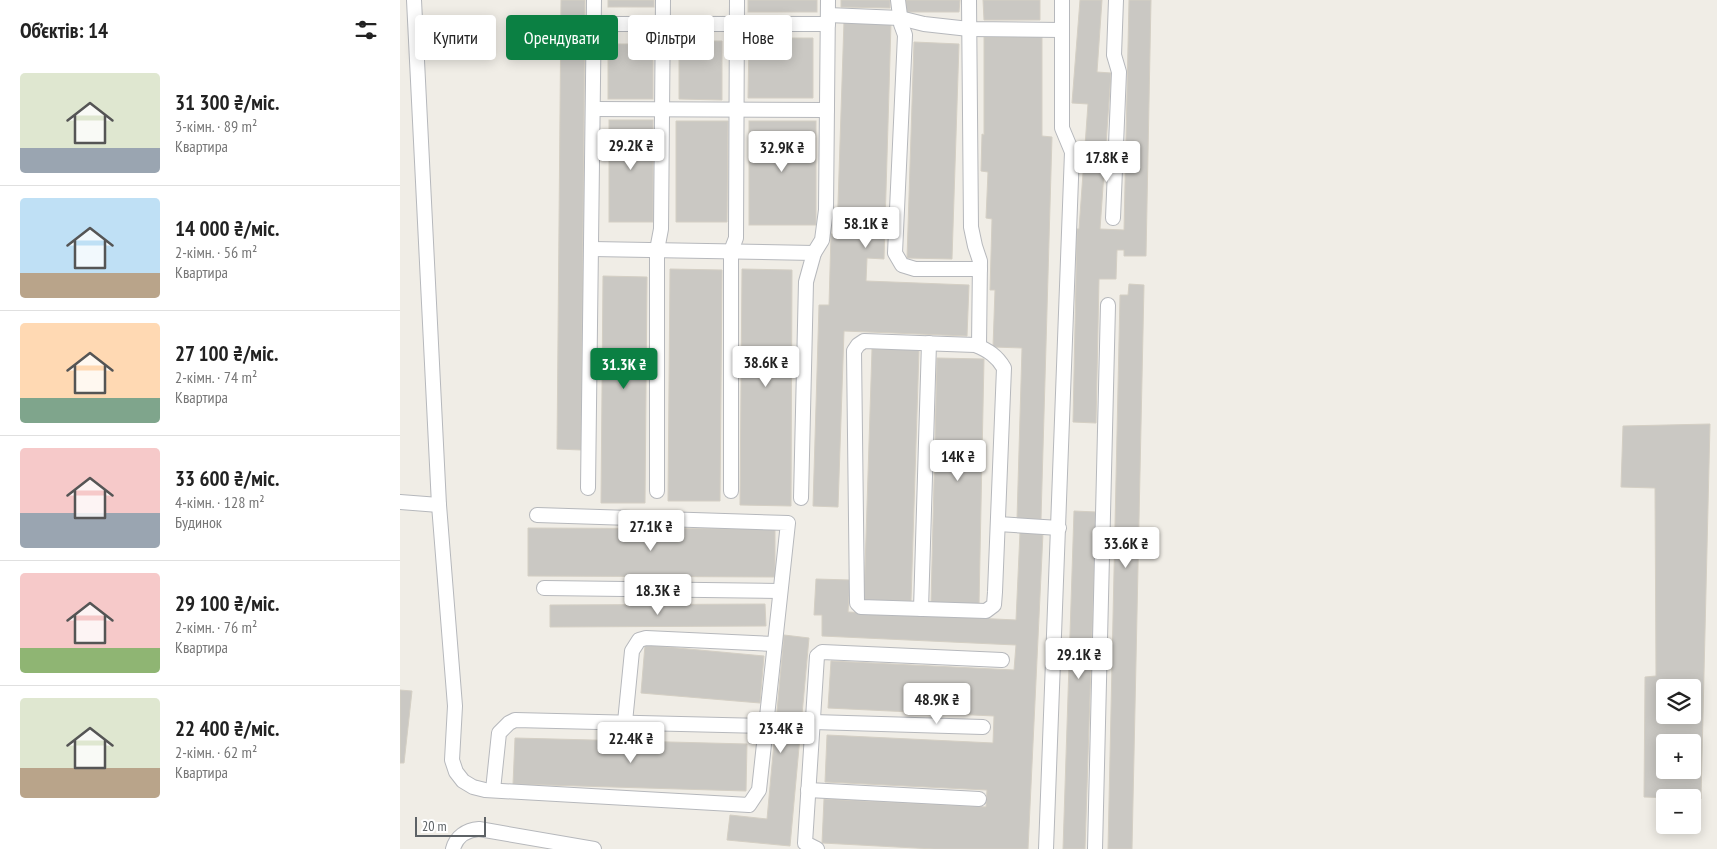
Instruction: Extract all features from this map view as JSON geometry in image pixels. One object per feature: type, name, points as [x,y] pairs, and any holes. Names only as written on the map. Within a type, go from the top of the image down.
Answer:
[{"type":"lane","points":[[414,0],[439,505],[455,706],[452,760],[456,772],[463,781],[474,787],[493,790],[749,804],[758,790],[788,523],[537,514]]},
{"type":"lane","points":[[594,0],[594,15]]},
{"type":"lane","points":[[663,0],[663,15]]},
{"type":"lane","points":[[737,0],[737,15]]},
{"type":"lane","points":[[801,498],[806,282],[814,253],[822,240],[826,210],[828,0]]},
{"type":"lane","points":[[898,0],[900,18],[905,35],[895,253],[902,265],[915,269],[980,269]]},
{"type":"lane","points":[[969,0],[972,227],[974,246],[980,261],[979,346]]},
{"type":"lane","points":[[1046,849],[1072,152],[1062,128],[1062,0]]},
{"type":"lane","points":[[1113,218],[1119,72],[1114,55],[1116,0]]},
{"type":"lane","points":[[792,22],[900,18],[924,24],[969,29],[1062,30]]},
{"type":"lane","points":[[588,488],[594,60]]},
{"type":"lane","points":[[657,491],[657,250],[661,229],[663,60]]},
{"type":"lane","points":[[731,491],[731,251],[736,238],[737,60]]},
{"type":"lane","points":[[593,109],[827,110]]},
{"type":"lane","points":[[592,249],[814,253]]},
{"type":"lane","points":[[1095,849],[1108,305]]},
{"type":"lane","points":[[864,341],[979,346],[998,358],[1004,368],[994,605],[986,611],[861,607],[857,604],[854,351],[858,344],[864,341]]},
{"type":"lane","points":[[921,608],[929,343]]},
{"type":"lane","points":[[400,502],[439,505]]},
{"type":"lane","points":[[998,524],[1059,528]]},
{"type":"lane","points":[[544,588],[780,591]]},
{"type":"lane","points":[[626,722],[632,650],[639,640],[646,638],[774,644]]},
{"type":"lane","points":[[817,849],[805,843],[817,656],[822,652],[1002,660]]},
{"type":"lane","points":[[493,790],[499,733],[509,722],[522,719],[766,726]]},
{"type":"lane","points":[[813,722],[983,727]]},
{"type":"lane","points":[[808,790],[979,799]]},
{"type":"lane","points":[[453,849],[462,835],[470,830],[478,829],[594,849]]},
{"type":"building","points":[[561,0],[585,0],[585,15],[561,15]]},
{"type":"building","points":[[608,0],[654,0],[654,7],[608,7]]},
{"type":"building","points":[[748,0],[817,0],[817,12],[748,12]]},
{"type":"building","points":[[841,0],[890,0],[890,8],[841,7]]},
{"type":"building","points":[[906,0],[960,0],[959,12],[906,12]]},
{"type":"building","points":[[983,0],[1040,0],[1040,20],[984,20]]},
{"type":"building","points":[[1080,0],[1102,0],[1097,72],[1111,73],[1100,229],[1124,230],[1129,0],[1151,0],[1146,256],[1124,256],[1124,250],[1117,250],[1116,279],[1099,279],[1096,423],[1073,422],[1077,229],[1079,229],[1088,104],[1072,103]]},
{"type":"building","points":[[844,21],[891,23],[884,259],[867,258],[866,281],[969,285],[967,336],[844,331],[838,507],[813,506],[819,305],[829,305],[831,234],[837,234]]},
{"type":"building","points":[[984,37],[1042,37],[1042,136],[1052,137],[1041,519],[1017,519],[1022,348],[993,347],[995,290],[990,290],[992,219],[986,218],[988,172],[981,171],[982,134],[984,135]]},
{"type":"building","points":[[792,38],[813,38],[813,98],[748,98],[749,60],[792,60]]},
{"type":"building","points":[[714,41],[722,41],[722,100],[679,99],[679,60],[714,60]]},
{"type":"building","points":[[914,42],[959,44],[952,259],[907,258]]},
{"type":"building","points":[[618,44],[628,44],[628,60],[653,60],[653,99],[608,99],[608,60],[618,60]]},
{"type":"building","points":[[560,60],[584,60],[581,450],[557,449]]},
{"type":"building","points":[[609,120],[653,120],[653,222],[609,222]]},
{"type":"building","points":[[676,121],[728,121],[727,222],[676,222]]},
{"type":"building","points":[[749,121],[816,121],[816,225],[749,225]]},
{"type":"building","points":[[670,269],[722,270],[720,501],[668,501]]},
{"type":"building","points":[[742,269],[792,270],[791,506],[740,505]]},
{"type":"building","points":[[603,276],[647,277],[645,503],[601,503]]},
{"type":"building","points":[[1129,284],[1144,285],[1132,849],[1108,849],[1120,295],[1128,295]]},
{"type":"building","points":[[872,349],[919,350],[911,601],[864,600]]},
{"type":"building","points":[[937,358],[984,359],[979,605],[931,604]]},
{"type":"building","points":[[1710,424],[1701,799],[1701,789],[1656,789],[1656,797],[1644,797],[1645,677],[1656,676],[1655,488],[1621,487],[1623,426]]},
{"type":"building","points":[[1074,511],[1096,512],[1085,849],[1063,849]]},
{"type":"building","points":[[528,528],[775,529],[775,577],[528,576]]},
{"type":"building","points":[[1020,532],[1043,533],[1028,849],[934,849],[822,843],[824,799],[986,807],[987,790],[825,782],[827,735],[993,743],[994,716],[828,708],[831,661],[1014,670],[1016,645],[822,636],[822,615],[814,615],[816,579],[850,580],[848,612],[1016,620]]},
{"type":"building","points":[[765,604],[766,626],[550,627],[550,605]]},
{"type":"building","points":[[784,635],[809,638],[790,846],[727,840],[730,815],[767,819]]},
{"type":"building","points":[[645,645],[764,656],[760,703],[641,693]]},
{"type":"building","points":[[400,690],[412,691],[404,763],[400,763]]},
{"type":"building","points":[[515,738],[747,744],[746,791],[513,784]]}]
